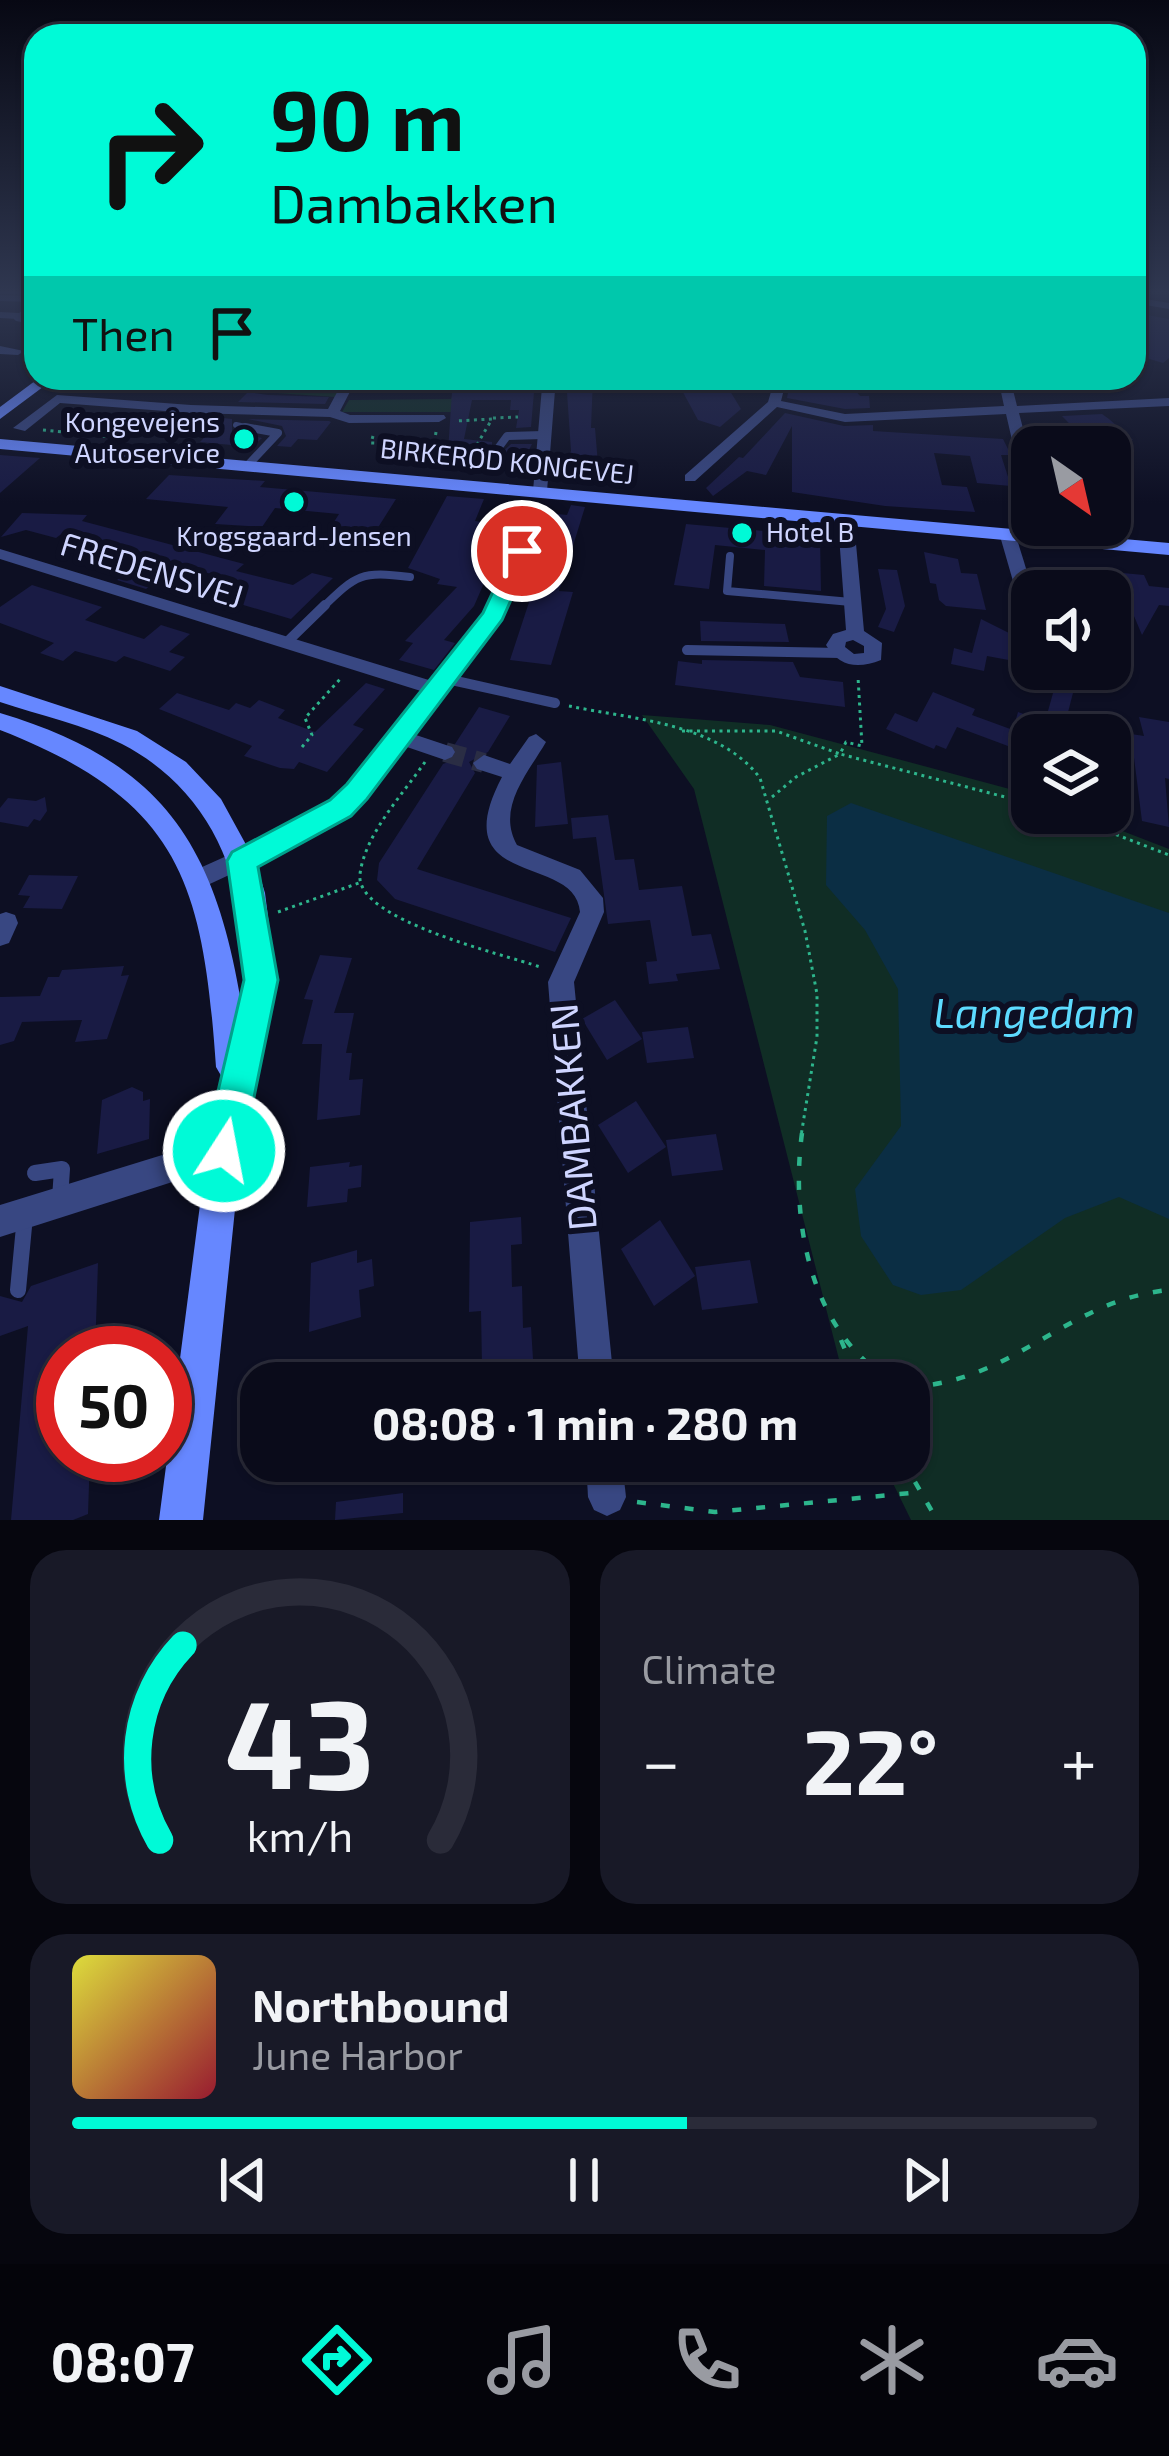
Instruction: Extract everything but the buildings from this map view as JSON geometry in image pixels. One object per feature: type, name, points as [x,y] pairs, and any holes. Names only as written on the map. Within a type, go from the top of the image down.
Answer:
[{"type":"main road","points":[[0,414],[32,390]]},
{"type":"main road","name":"BIRKERØD KONGEVEJ","points":[[0,444],[1011,536]]},
{"type":"main road","name":"BIRKERØD KONGEVEJ","points":[[1131,544],[1169,549]]},
{"type":"main road","points":[[0,694],[129,737],[177,768],[212,806],[242,861],[261,980],[224,1151],[181,1520]]},
{"type":"main road","points":[[0,721],[61,740],[134,787],[180,842],[199,879],[227,989],[234,1099]]},
{"type":"street","points":[[332,413],[344,390]]},
{"type":"street","points":[[540,491],[549,390]]},
{"type":"street","points":[[690,478],[774,403],[778,390]]},
{"type":"street","points":[[1007,390],[1017,426]]},
{"type":"street","points":[[20,428],[58,399],[438,422]]},
{"type":"street","points":[[774,403],[845,418],[1169,402]]},
{"type":"street","points":[[199,879],[340,808],[403,738],[494,615],[536,515]]},
{"type":"street","points":[[846,522],[855,634]]},
{"type":"street","points":[[1008,536],[1018,570]]},
{"type":"street","name":"FREDENSVEJ","points":[[0,554],[355,664],[443,684]]},
{"type":"street","points":[[855,634],[868,639],[876,652],[870,659],[848,657],[835,645],[838,638],[855,634]]},
{"type":"street","points":[[403,738],[439,751]]},
{"type":"street","name":"DAMBAKKEN","points":[[536,742],[498,808],[499,838],[525,861],[572,877],[591,898],[592,911],[561,982],[595,1362]]},
{"type":"street","points":[[484,764],[516,774]]},
{"type":"street","points":[[13,1217],[224,1151]]},
{"type":"lane","points":[[236,425],[278,433],[248,465]]},
{"type":"lane","points":[[499,447],[507,436],[543,435]]},
{"type":"lane","points":[[730,556],[728,591],[851,602]]},
{"type":"lane","points":[[286,643],[352,579],[368,572],[410,577]]},
{"type":"lane","points":[[687,650],[848,657]]},
{"type":"lane","points":[[443,684],[555,703]]},
{"type":"lane","points":[[35,1173],[62,1169],[60,1202]]},
{"type":"lane","points":[[13,1217],[18,1290]]},
{"type":"path","points":[[20,428],[122,438],[158,407]]},
{"type":"path","points":[[68,416],[74,416]]},
{"type":"path","points":[[434,445],[438,422],[518,417]]},
{"type":"path","points":[[378,419],[371,443],[434,445],[442,451],[474,450],[492,419]]},
{"type":"path","points":[[771,798],[796,777],[840,754],[846,742],[862,746],[848,657]]},
{"type":"path","points":[[302,747],[312,735],[305,718],[355,664]]},
{"type":"path","points":[[555,703],[680,731],[743,760],[771,798],[776,842],[812,948],[818,1016],[798,1181],[813,1267],[850,1362]]},
{"type":"path","points":[[680,731],[776,730],[840,754],[1011,799]]},
{"type":"path","points":[[439,751],[362,862],[359,883],[370,904],[390,916],[545,969],[561,982]]},
{"type":"path","points":[[1114,834],[1169,855]]},
{"type":"path","points":[[254,921],[359,883]]},
{"type":"path","points":[[930,1389],[984,1377],[1088,1312],[1143,1289],[1169,1290]]},
{"type":"path","points":[[840,1338],[864,1362]]},
{"type":"path","points":[[615,1482],[715,1513],[921,1492]]},
{"type":"path","points":[[915,1482],[937,1520]]},
{"type":"green space","points":[[230,390],[339,390],[335,397]]},
{"type":"green space","points":[[454,392],[458,412],[342,412],[349,400],[451,399]]},
{"type":"green space","points":[[642,715],[770,725],[1011,789],[1011,834],[1130,834],[1169,849],[1169,1520],[911,1520],[892,1482],[930,1482],[930,1362],[840,1362],[694,789]]},
{"type":"water","name":"Langedam","points":[[851,803],[1169,913],[1169,1219],[1119,1197],[1065,1218],[961,1290],[921,1295],[893,1285],[861,1236],[855,1189],[901,1126],[898,989],[865,930],[826,885],[827,816]]},
{"type":"tunnel","points":[[445,752],[484,763]]},
{"type":"place","name":"Kongevejens Autoservice","points":[[244,439]]},
{"type":"place","name":"Krogsgaard-Jensen","points":[[294,502]]},
{"type":"place","name":"Hotel B","points":[[742,533]]},
{"type":"route","points":[[224,1151],[261,980],[251,893],[242,861],[340,808],[380,767],[494,615],[522,551]]}]
